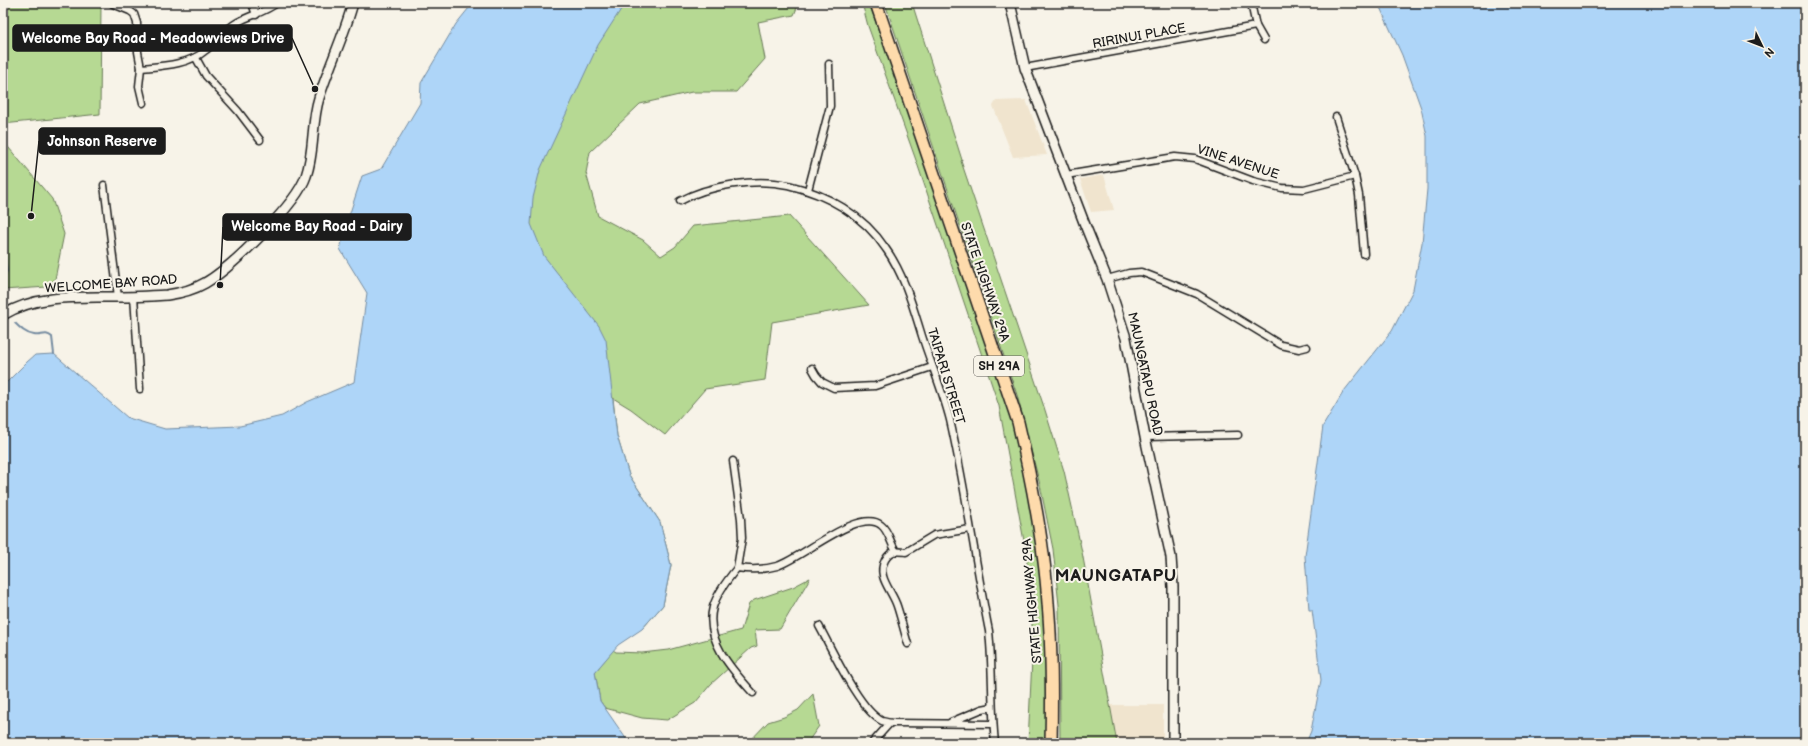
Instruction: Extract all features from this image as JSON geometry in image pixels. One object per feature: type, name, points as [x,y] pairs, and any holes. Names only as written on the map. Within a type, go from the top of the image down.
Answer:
[{"type":"highway","name":"STATE HIGHWAY 29A","points":[[876,3],[1018,422],[1027,459],[1040,529],[1048,601],[1052,672],[1051,743]]},
{"type":"street","points":[[252,3],[256,15]]},
{"type":"street","points":[[141,68],[184,62],[196,58],[228,28],[277,3]]},
{"type":"street","name":"WELCOME BAY ROAD","points":[[3,315],[10,311],[46,300],[74,297],[167,295],[195,289],[228,266],[289,205],[306,177],[310,159],[316,107],[352,3]]},
{"type":"street","name":"MAUNGATAPU ROAD","points":[[1010,3],[1025,68],[1108,280],[1126,338],[1172,564],[1173,743]]},
{"type":"street","points":[[1251,3],[1256,26],[1264,40]]},
{"type":"street","points":[[113,4],[126,8],[134,14],[137,23],[138,52],[141,68],[139,86],[143,103]]},
{"type":"street","name":"RIRINUI PLACE","points":[[1025,68],[1256,26]]},
{"type":"street","points":[[196,58],[206,76],[238,111],[260,140]]},
{"type":"street","points":[[808,190],[830,106],[830,64]]},
{"type":"street","points":[[1336,117],[1355,176],[1361,212],[1364,254]]},
{"type":"street","name":"VINE AVENUE","points":[[1066,175],[1175,157],[1195,159],[1253,182],[1282,188],[1304,189],[1355,176]]},
{"type":"street","name":"TAIPARI STREET","points":[[680,201],[693,194],[703,191],[762,182],[808,190],[845,208],[874,234],[886,248],[904,283],[949,419],[989,632],[992,664],[992,707],[995,743]]},
{"type":"street","points":[[104,185],[118,297]]},
{"type":"street","points":[[1108,280],[1128,272],[1141,272],[1196,294],[1281,345],[1299,349],[1307,347]]},
{"type":"street","points":[[134,296],[140,389]]},
{"type":"street","points":[[812,368],[822,382],[834,388],[875,386],[932,367]]},
{"type":"street","points":[[1145,437],[1238,435]]},
{"type":"street","points":[[733,461],[742,520],[742,538],[737,568],[716,599],[712,615],[712,630],[728,664],[754,693]]},
{"type":"street","points":[[737,568],[751,570],[778,566],[795,559],[848,527],[861,521],[868,520],[875,521],[885,529],[891,545],[896,551]]},
{"type":"street","points":[[908,644],[897,606],[883,576],[882,567],[889,555],[896,551],[906,552],[934,535],[970,529]]},
{"type":"street","points":[[819,626],[841,669],[863,701],[878,718],[890,722],[993,724]]},
{"type":"street","points":[[948,723],[982,709],[992,707]]},
{"type":"street","points":[[872,743],[890,722]]},
{"type":"shaded area","points":[[1026,100],[1047,155],[1013,157],[993,106],[996,101]]},
{"type":"shaded area","points":[[1104,175],[1114,210],[1091,212],[1080,179]]},
{"type":"shaded area","points":[[1109,705],[1163,705],[1163,743],[1117,743]]},
{"type":"green space","points":[[3,3],[101,3],[100,114],[3,124]]},
{"type":"green space","points":[[575,3],[799,3],[794,15],[758,22],[765,59],[736,92],[692,92],[640,104],[590,152],[586,173],[598,216],[643,240],[661,256],[675,247],[693,226],[789,216],[869,305],[772,322],[765,380],[705,389],[665,435],[631,409],[613,398],[617,436],[629,475],[660,522],[671,565],[663,605],[642,629],[447,220]]},
{"type":"green space","points":[[862,3],[869,3],[943,212],[1016,430],[1033,509],[1044,602],[1046,652],[1046,743],[1028,743],[1032,659],[1032,614],[1026,552],[999,406],[917,163],[868,26]]},
{"type":"green space","points":[[885,3],[912,3],[962,160],[961,161],[1044,407],[1064,471],[1082,552],[1117,743],[1060,743],[1059,605],[1053,549],[1040,485],[1017,395]]},
{"type":"green space","points":[[3,141],[52,199],[64,234],[55,279],[47,287],[3,290]]},
{"type":"green space","points":[[810,578],[780,629],[755,630],[757,646],[751,648],[711,684],[695,703],[667,720],[642,718],[605,708],[600,701],[595,672],[613,650],[616,652],[642,653],[668,650],[741,630],[749,604],[754,600],[793,587]]},
{"type":"green space","points":[[813,694],[819,726],[807,743],[748,743],[768,722],[784,717],[798,710]]},
{"type":"water","points":[[473,3],[625,3],[598,45],[540,170],[533,198],[531,224],[544,256],[599,326],[606,340],[617,436],[629,475],[660,522],[671,565],[663,605],[642,629],[618,645],[595,672],[600,701],[629,743],[3,743],[3,388],[5,384],[35,355],[54,354],[128,418],[165,429],[240,426],[282,416],[307,402],[354,382],[367,293],[340,249],[348,219],[362,176],[381,169],[420,103],[421,83],[456,24]]},
{"type":"water","points":[[1378,3],[1805,3],[1805,743],[1306,743],[1311,731],[1321,680],[1312,610],[1309,610],[1305,556],[1323,426],[1344,391],[1392,331],[1413,290],[1422,243],[1427,189],[1427,136],[1421,108],[1402,55]]},
{"type":"waterway","points":[[3,240],[7,271],[3,281]]},
{"type":"waterway","points":[[3,298],[4,304]]},
{"type":"waterway","points":[[15,323],[28,333],[36,335],[50,335],[52,337],[54,354]]},
{"type":"place","name":"Welcome Bay Road - Meadowviews Drive","points":[[315,89]]},
{"type":"place","name":"Johnson Reserve","points":[[31,216]]},
{"type":"place","name":"Welcome Bay Road - Dairy","points":[[220,285]]},
{"type":"district","name":"MAUNGATAPU","points":[[1116,576]]}]
